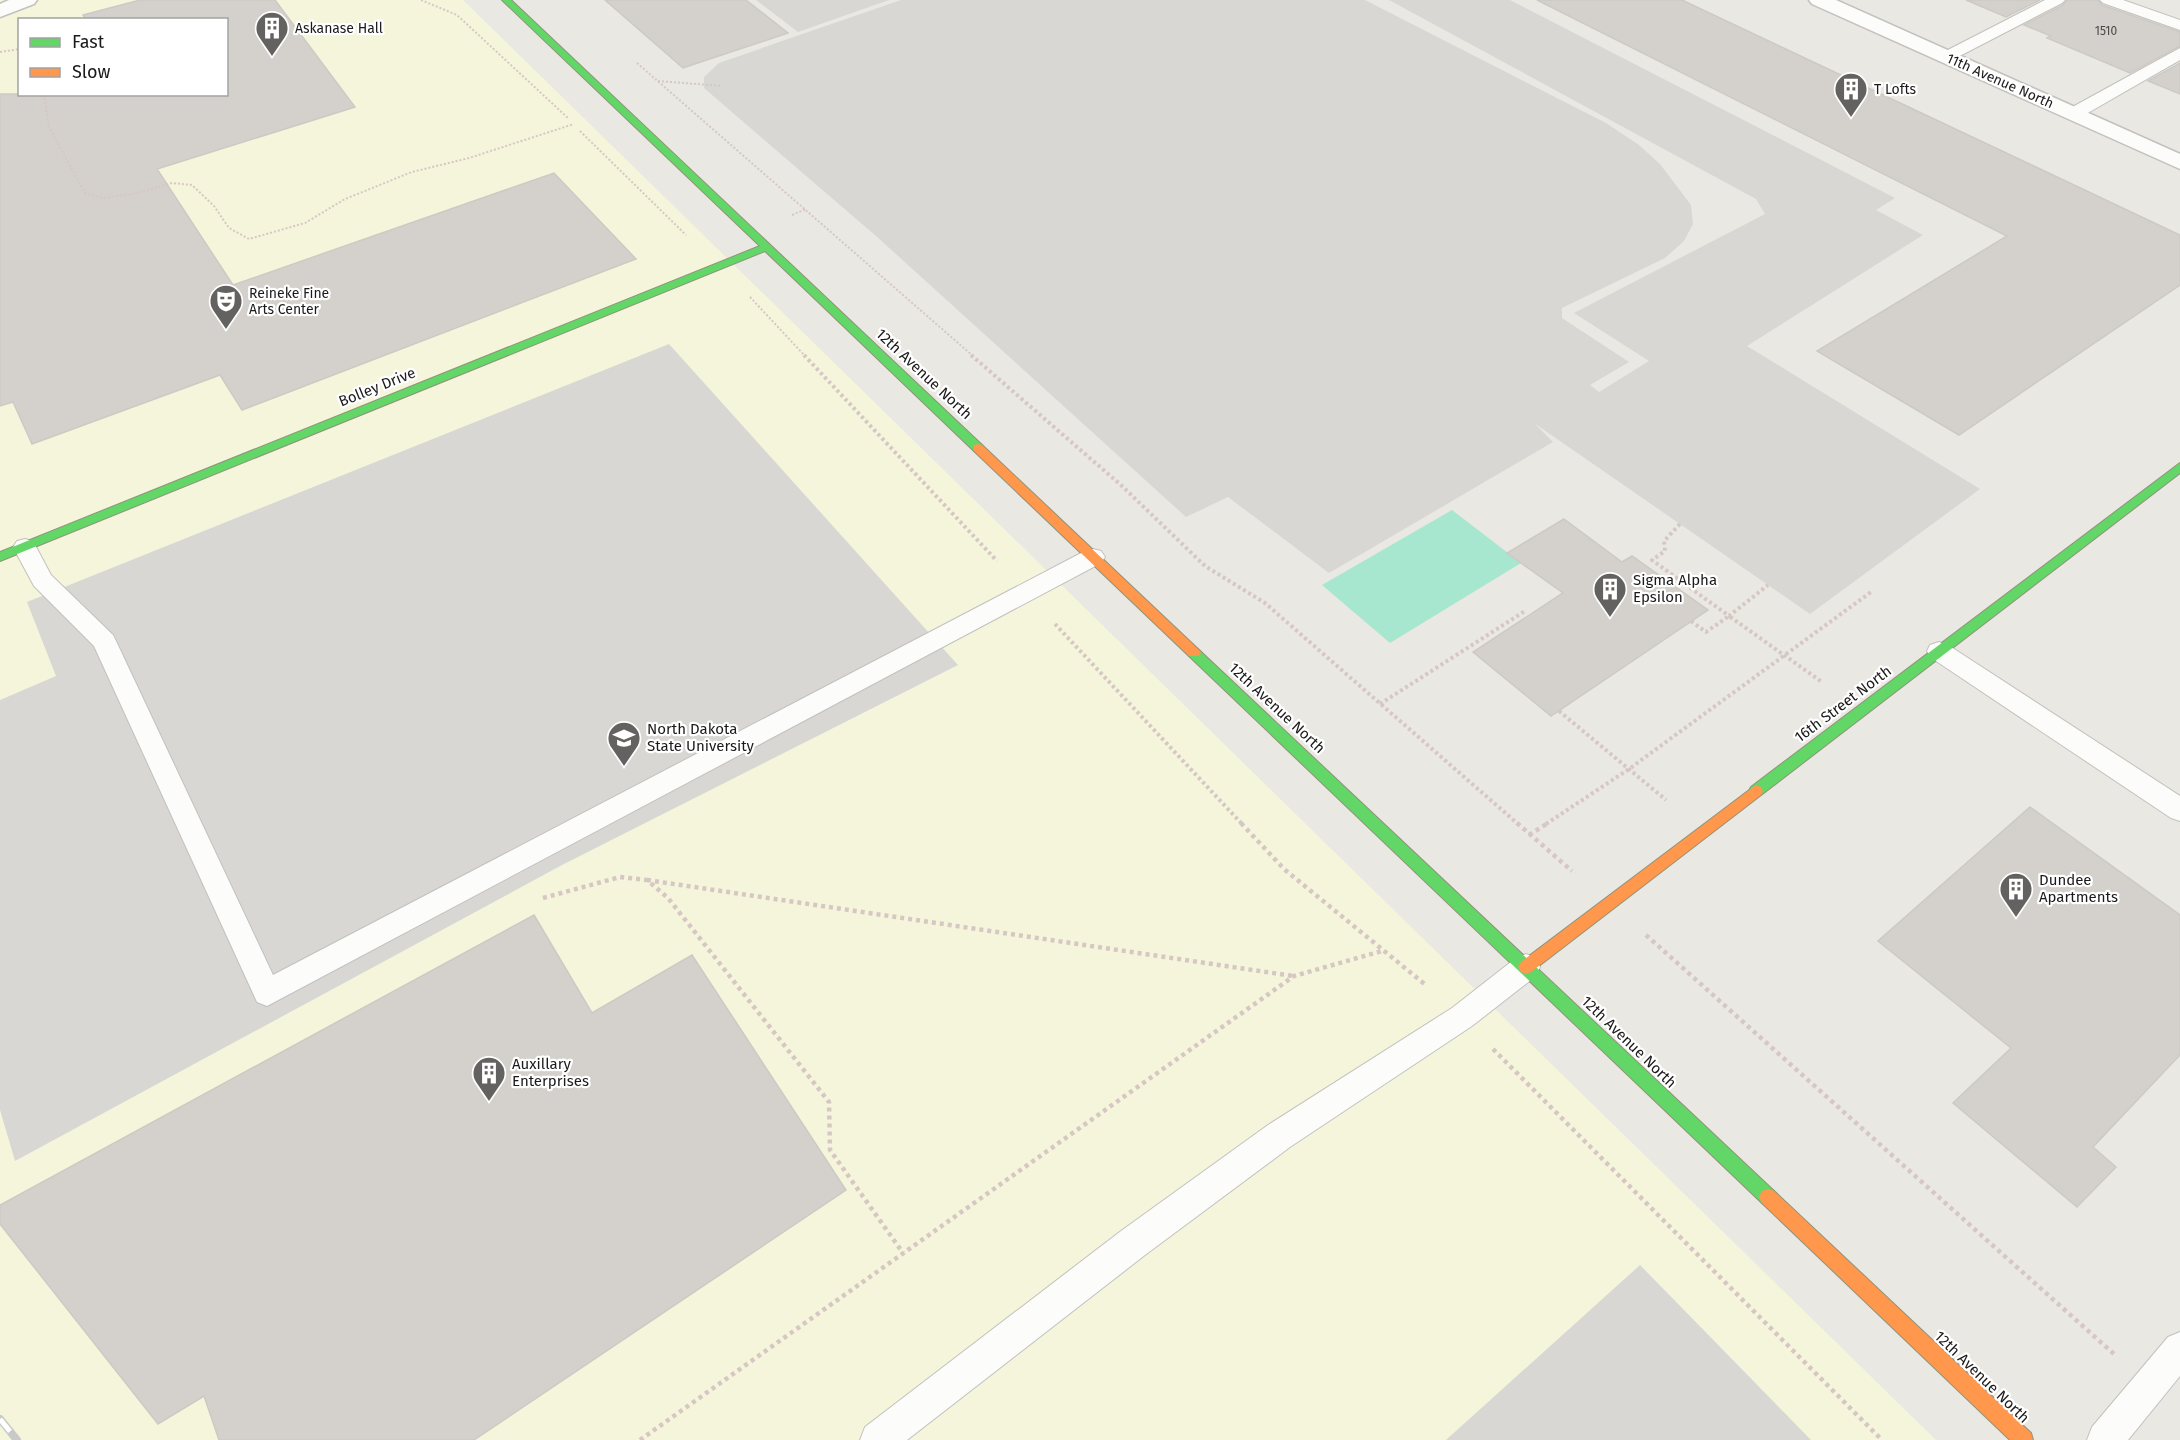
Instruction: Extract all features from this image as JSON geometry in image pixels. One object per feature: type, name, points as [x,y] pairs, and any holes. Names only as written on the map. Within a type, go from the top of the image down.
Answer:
[{"type":"main road","name":"12th Avenue North","points":[[506,0],[2024,1440]]},
{"type":"main road","name":"Bolley Drive","points":[[0,557],[767,248]]},
{"type":"main road","name":"16th Street North","points":[[1526,967],[2180,467]]},
{"type":"street","points":[[0,11],[27,0]]},
{"type":"street","name":"11th Avenue North","points":[[1820,0],[2180,162]]},
{"type":"lane","points":[[1946,57],[2057,0]]},
{"type":"lane","points":[[2108,0],[2180,25]]},
{"type":"lane","points":[[2073,114],[2180,53]]},
{"type":"lane","points":[[25,547],[42,580],[104,641],[267,993],[1093,557]]},
{"type":"lane","points":[[1939,651],[2180,810]]},
{"type":"lane","points":[[878,1440],[1133,1243],[1279,1136],[1461,1017],[1526,967]]},
{"type":"lane","points":[[2105,1440],[2180,1349]]},
{"type":"path","points":[[421,0],[457,15],[574,124],[750,298],[1284,869],[1411,971],[1461,1017],[1882,1440]]},
{"type":"path","points":[[0,52],[18,49]]},
{"type":"path","points":[[632,59],[1122,486],[1204,566],[1265,603],[1529,835],[1610,903],[2149,1385]]},
{"type":"path","points":[[657,81],[722,86]]},
{"type":"path","points":[[44,96],[49,127],[85,193],[104,198],[134,194],[172,183],[192,185],[214,207],[229,228],[249,239],[305,223],[345,199],[412,172],[469,158],[574,124]]},
{"type":"path","points":[[1680,524],[1665,541],[1665,551],[1652,560],[1784,656]]},
{"type":"path","points":[[1691,621],[1706,632],[1768,585]]},
{"type":"path","points":[[1529,835],[1629,769],[1871,592]]},
{"type":"path","points":[[1380,704],[1525,611]]},
{"type":"path","points":[[1559,711],[1629,769]]},
{"type":"path","points":[[536,900],[621,877],[1294,976]]},
{"type":"path","points":[[647,880],[668,898],[829,1102],[830,1150],[903,1253]]},
{"type":"path","points":[[640,1440],[1294,976],[1383,950]]},
{"type":"shaded area","name":"North Dakota State University","points":[[0,0],[463,0],[1936,1440],[0,1440]]},
{"type":"shaded area","points":[[756,0],[889,0],[798,32]]},
{"type":"shaded area","points":[[901,0],[1365,0],[1606,123],[1639,145],[1660,164],[1691,205],[1693,224],[1684,241],[1665,258],[1562,308],[1562,318],[1629,362],[1590,385],[1599,392],[1649,361],[1574,313],[1765,214],[1756,199],[1389,0],[1510,0],[1895,198],[1876,210],[1923,235],[1747,346],[1980,489],[1810,614],[1534,423],[1553,442],[1329,573],[1228,497],[1186,517],[876,236],[704,88],[704,77],[719,63]]},
{"type":"shaded area","points":[[669,344],[958,665],[562,865],[15,1161],[0,1110],[0,700],[56,676],[27,602]]},
{"type":"shaded area","points":[[1640,1265],[1811,1440],[1446,1440]]},
{"type":"green space","points":[[1452,510],[1521,563],[1390,643],[1322,585]]},
{"type":"building","name":"Reineke Fine Arts Center","points":[[140,0],[275,0],[355,107],[157,169],[233,285],[554,173],[636,259],[242,410],[220,375],[32,444],[13,402],[0,406],[0,94],[18,94],[18,96],[228,96],[228,18],[85,18],[83,15]]},
{"type":"building","points":[[605,0],[746,0],[788,33],[683,68]]},
{"type":"building","name":"T Lofts","points":[[1537,0],[1682,0],[2180,235],[2180,285],[1959,435],[1817,351],[2007,236]]},
{"type":"building","points":[[1966,0],[2040,0],[2006,17]]},
{"type":"building","points":[[2067,0],[2098,0],[2102,5],[2180,32],[2180,46],[2130,73],[2047,38],[2051,36],[2024,25],[2063,5]]},
{"type":"building","points":[[2180,63],[2180,94],[2148,81]]},
{"type":"building","name":"Sigma Alpha Epsilon","points":[[1564,519],[1622,562],[1632,556],[1708,610],[1551,716],[1473,652],[1563,593],[1507,553]]},
{"type":"building","points":[[2030,807],[2180,915],[2180,1055],[2093,1147],[2116,1167],[2077,1207],[1953,1103],[2011,1048],[1878,941]]},
{"type":"building","name":"Auxillary Enterprises","points":[[534,915],[592,1013],[692,955],[846,1190],[474,1440],[219,1440],[204,1396],[158,1424],[0,1224],[0,1205]]},
{"type":"railway","points":[[0,1419],[17,1440]]},
{"type":"traffic: fast","points":[[506,0],[978,448]]},
{"type":"traffic: fast","points":[[0,557],[767,247]]},
{"type":"traffic: fast","points":[[1756,791],[2180,467]]},
{"type":"traffic: fast","points":[[1194,653],[1768,1197]]},
{"type":"traffic: slow","points":[[978,448],[1194,653]]},
{"type":"traffic: slow","points":[[1526,967],[1756,791]]},
{"type":"traffic: slow","points":[[1768,1197],[2024,1440]]},
{"type":"place","name":"Askanase Hall","points":[[272,57]]},
{"type":"place","name":"T Lofts","points":[[1851,118]]},
{"type":"place","name":"Reineke Fine Arts Center","points":[[226,330]]},
{"type":"place","name":"Sigma Alpha Epsilon","points":[[1610,618]]},
{"type":"place","name":"North Dakota State University","points":[[624,767]]},
{"type":"place","name":"Dundee Apartments","points":[[2016,918]]},
{"type":"place","name":"Auxillary Enterprises","points":[[489,1102]]}]
